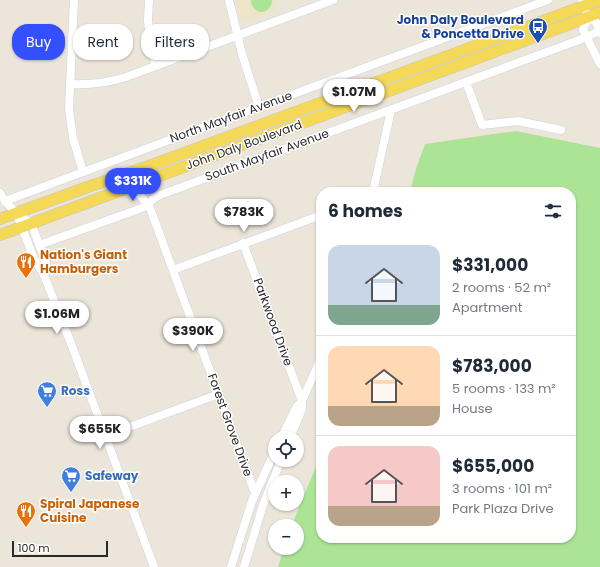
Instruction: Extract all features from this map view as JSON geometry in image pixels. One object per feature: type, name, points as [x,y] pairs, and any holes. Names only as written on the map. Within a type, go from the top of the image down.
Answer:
[{"type":"main road","name":"John Daly Boulevard","points":[[0,219],[182,154],[583,3],[600,0]]},
{"type":"main road","name":"John Daly Boulevard","points":[[0,235],[600,12]]},
{"type":"street","points":[[74,0],[69,109],[75,148],[83,172]]},
{"type":"street","points":[[149,0],[149,36],[156,66]]},
{"type":"street","points":[[229,0],[237,36],[259,107]]},
{"type":"street","points":[[70,84],[93,84],[109,82],[126,77],[333,0]]},
{"type":"street","name":"North Mayfair Avenue","points":[[5,201],[548,0]]},
{"type":"street","points":[[583,3],[588,17],[596,22],[600,32]]},
{"type":"street","points":[[588,17],[583,30],[600,64]]},
{"type":"street","name":"South Mayfair Avenue","points":[[39,245],[148,204],[160,194],[600,32]]},
{"type":"street","points":[[466,82],[482,125],[518,121],[561,130]]},
{"type":"street","points":[[374,187],[391,110]]},
{"type":"street","points":[[124,189],[140,195],[148,204]]},
{"type":"street","points":[[0,193],[5,201],[27,225],[39,245],[46,263],[44,275]]},
{"type":"street","name":"Forest Grove Drive","points":[[148,204],[255,493]]},
{"type":"street","points":[[173,270],[316,217]]},
{"type":"street","points":[[27,225],[34,259],[44,275],[72,346],[154,567]]},
{"type":"street","name":"Parkwood Drive","points":[[244,244],[302,401]]},
{"type":"street","points":[[284,431],[297,406],[302,401],[316,369]]},
{"type":"street","points":[[105,436],[219,394]]},
{"type":"street","points":[[293,431],[302,409],[302,401]]},
{"type":"street","points":[[232,567],[255,493],[268,466]]},
{"type":"street","points":[[244,567],[263,506],[278,467]]},
{"type":"shaded area","points":[[236,0],[277,0],[275,11],[244,21],[240,18]]},
{"type":"green space","points":[[251,0],[272,0],[268,9],[262,12],[255,9]]},
{"type":"green space","points":[[516,131],[600,148],[600,567],[278,567],[282,555],[304,555],[304,519],[294,519],[297,511],[304,511],[304,495],[316,467],[316,543],[576,543],[576,187],[411,187],[425,144]]},
{"type":"place","name":"John Daly Boulevard & Poncetta Drive","points":[[538,44]]},
{"type":"place","name":"Nation's Giant Hamburgers","points":[[26,279]]},
{"type":"place","name":"Ross","points":[[47,408]]},
{"type":"place","name":"Safeway","points":[[71,493]]},
{"type":"place","name":"Spiral Japanese Cuisine","points":[[26,528]]}]
